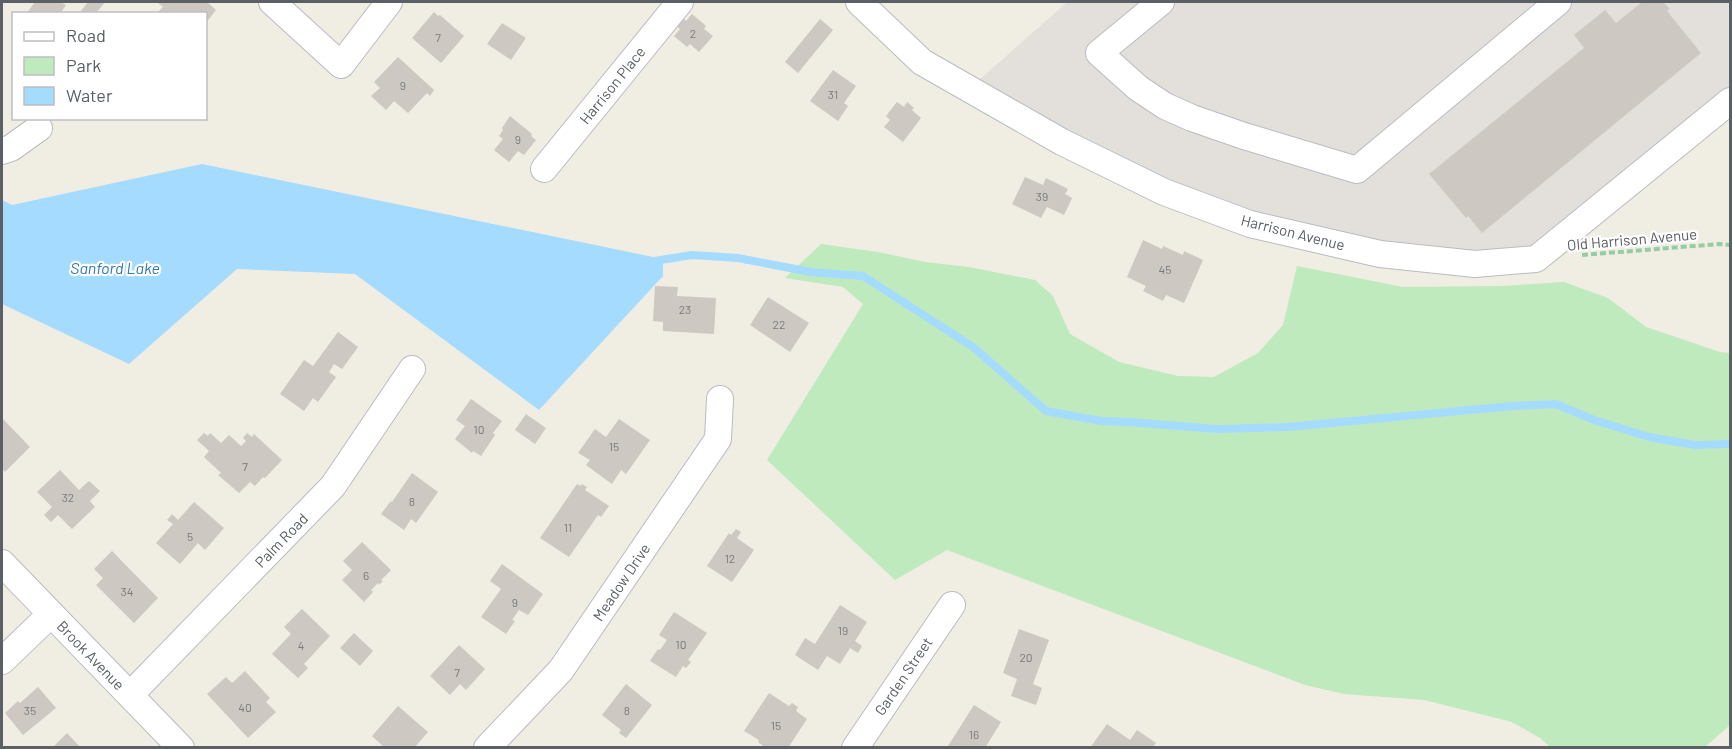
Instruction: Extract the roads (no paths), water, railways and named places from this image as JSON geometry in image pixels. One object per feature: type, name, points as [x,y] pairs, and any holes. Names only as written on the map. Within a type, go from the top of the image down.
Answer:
[{"type":"street","points":[[272,2],[341,65],[390,2]]},
{"type":"street","name":"Harrison Place","points":[[544,169],[680,2]]},
{"type":"street","name":"Harrison Avenue","points":[[859,2],[922,62],[1062,142],[1174,196],[1250,224],[1380,254],[1475,264],[1536,259],[1731,101]]},
{"type":"street","points":[[1161,2],[1099,53],[1138,88],[1165,106],[1191,118],[1357,170],[1558,2]]},
{"type":"street","points":[[2,151],[11,148],[39,128]]},
{"type":"street","name":"Palm Road","points":[[130,695],[333,486],[412,369]]},
{"type":"street","name":"Meadow Drive","points":[[487,747],[561,670],[718,439],[720,399]]},
{"type":"street","name":"Brook Avenue","points":[[2,563],[181,747]]},
{"type":"street","name":"Garden Street","points":[[855,747],[952,605]]},
{"type":"street","points":[[2,661],[51,614]]},
{"type":"water","name":"Sanford Lake","points":[[202,164],[663,259],[663,276],[539,410],[355,274],[237,269],[129,364],[2,304],[2,200],[12,205]]},
{"type":"waterway","points":[[654,261],[692,255],[738,258],[811,272],[863,276],[973,347],[1046,411],[1101,421],[1217,429],[1288,427],[1556,404],[1594,420],[1649,437],[1695,445],[1730,444]]}]
